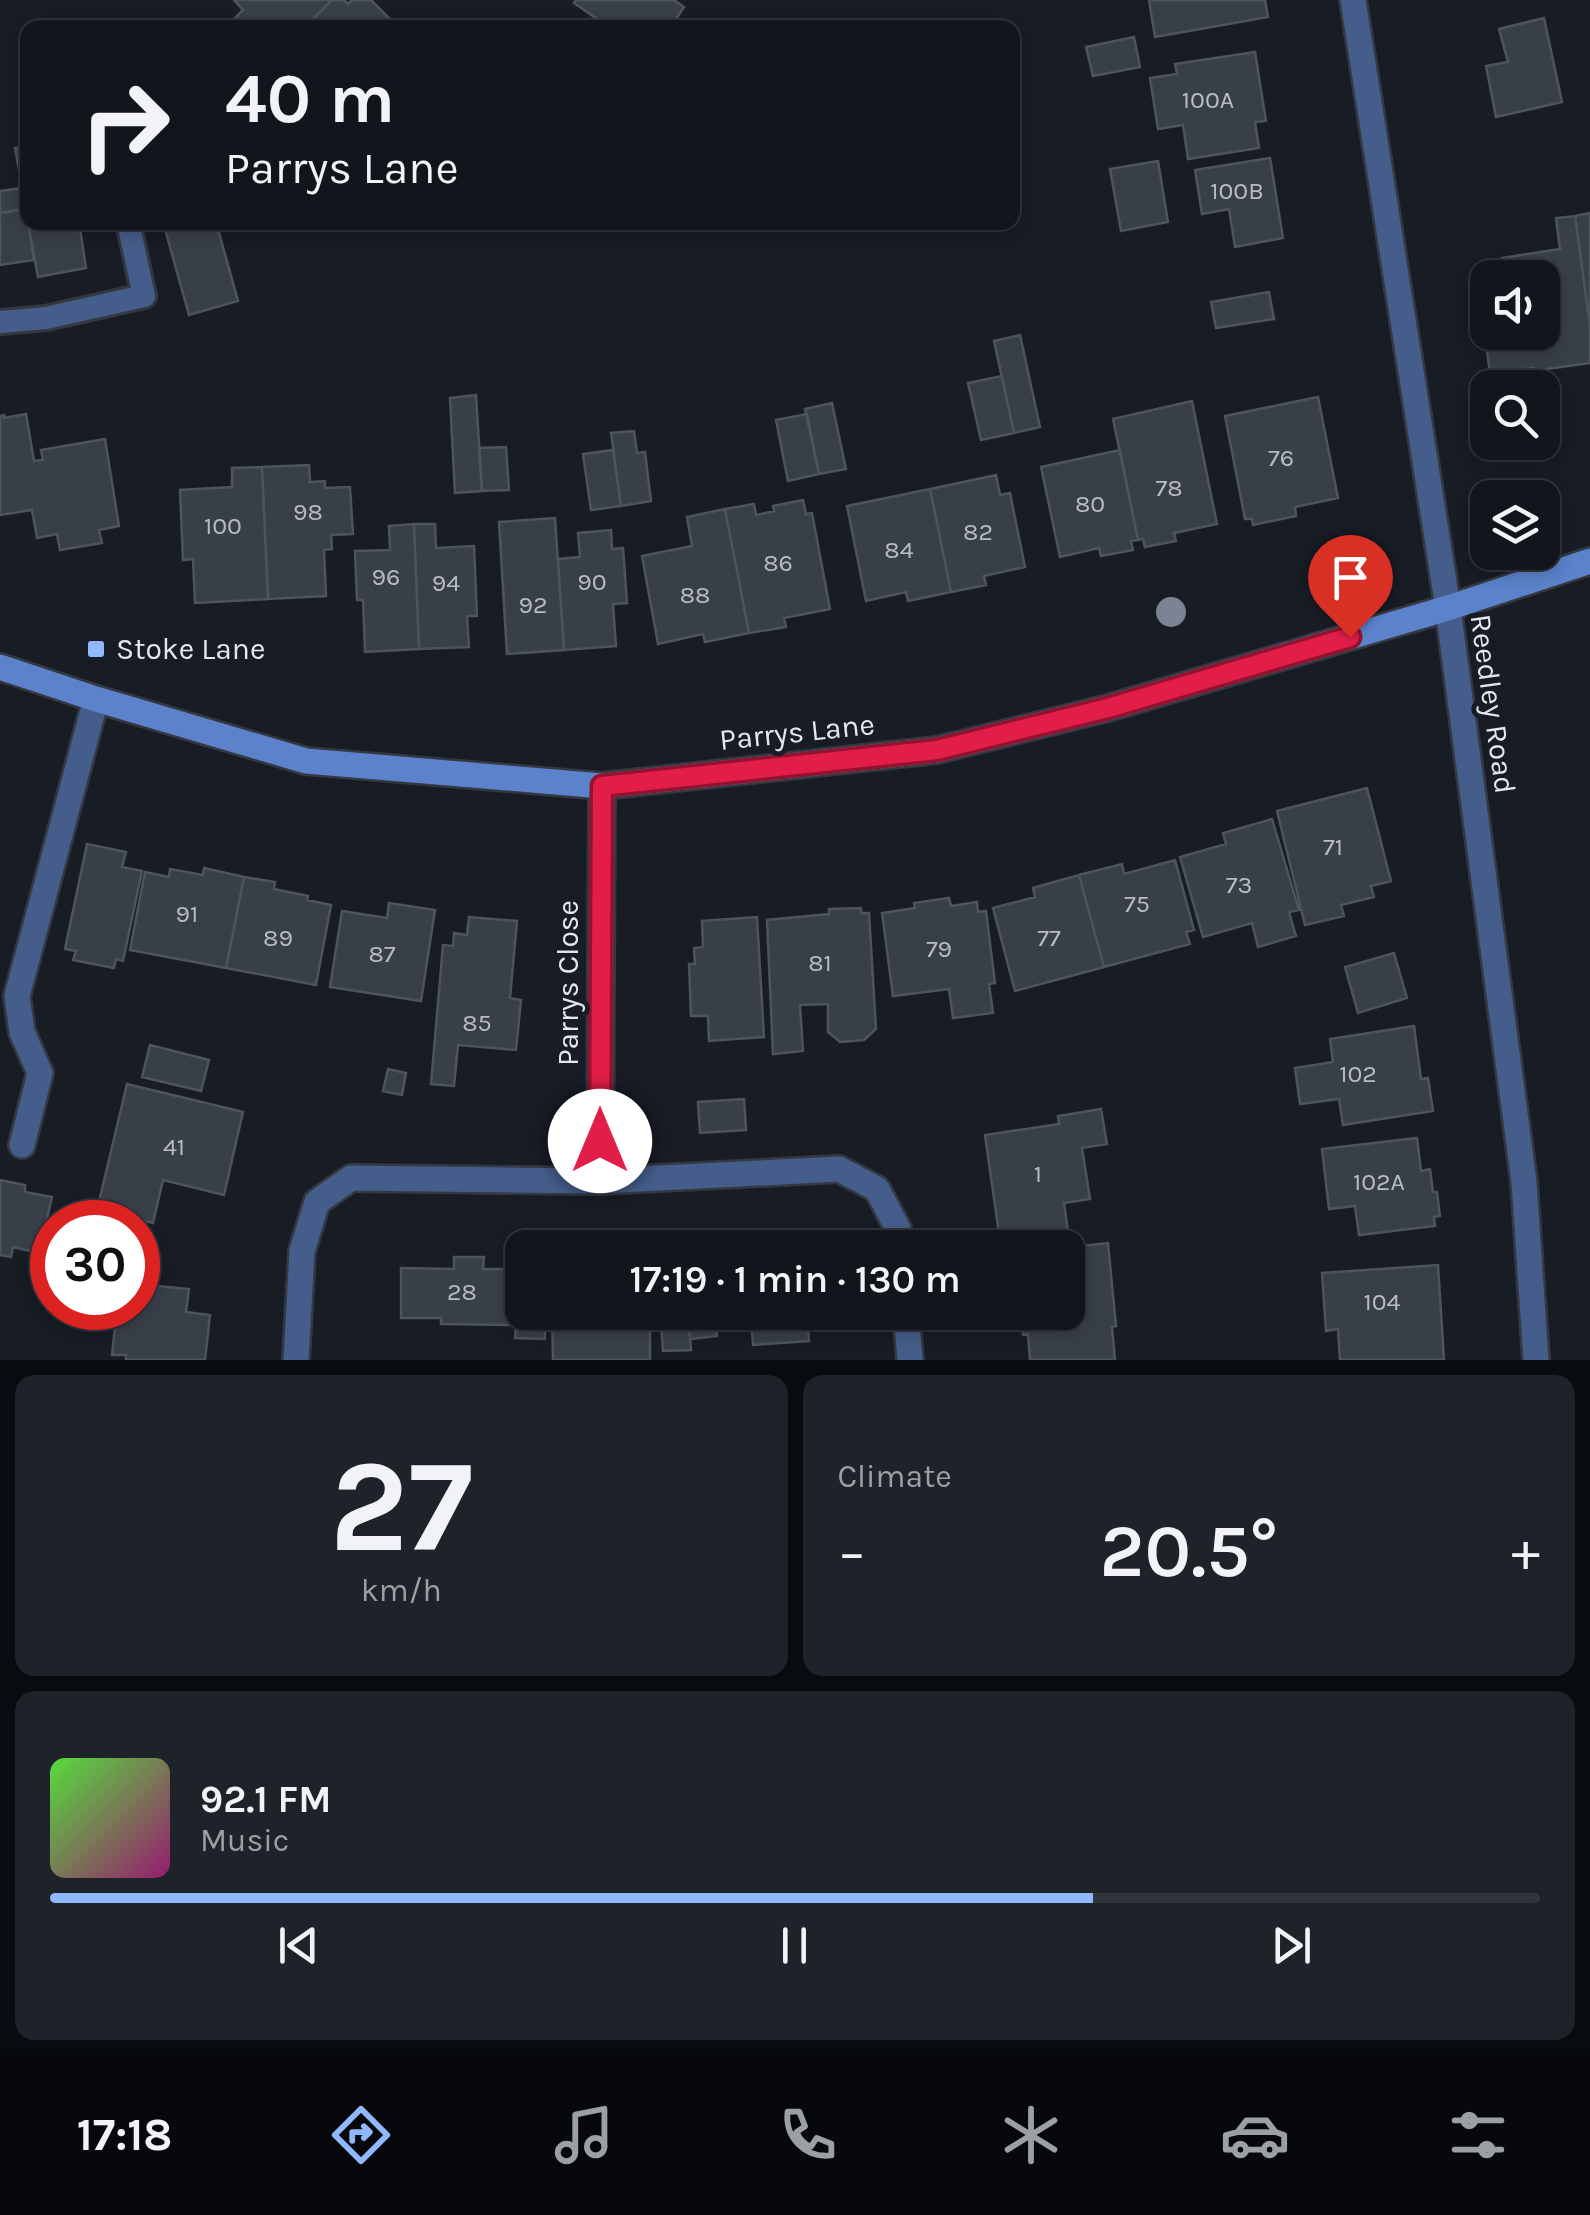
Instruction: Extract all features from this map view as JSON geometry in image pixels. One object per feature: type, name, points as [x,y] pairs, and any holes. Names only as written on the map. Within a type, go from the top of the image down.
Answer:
[{"type":"main road","name":"Parrys Lane","points":[[0,668],[306,761],[602,786],[937,750],[1108,708],[1448,608],[1590,561]]},
{"type":"street","name":"Reedley Road","points":[[1353,0],[1448,608],[1524,1182],[1536,1360]]},
{"type":"street","points":[[22,1145],[40,1073],[22,1032],[16,996],[96,699]]},
{"type":"street","name":"Parrys Close","points":[[600,1181],[602,786]]},
{"type":"street","points":[[296,1360],[302,1251],[317,1202],[351,1178],[600,1181],[839,1169],[877,1189],[898,1230]]},
{"type":"street","points":[[908,1330],[910,1360]]},
{"type":"lane","points":[[0,322],[46,318],[144,296],[130,230]]},
{"type":"building","points":[[234,0],[332,0],[312,20],[233,20],[243,10]]},
{"type":"building","points":[[332,0],[348,4],[352,0],[371,0],[391,20],[312,20]]},
{"type":"building","points":[[674,0],[684,7],[675,20],[598,20],[574,3]]},
{"type":"building","points":[[1149,0],[1265,0],[1268,17],[1155,37]]},
{"type":"building","points":[[1544,18],[1562,102],[1496,117],[1486,66],[1508,62],[1499,29]]},
{"type":"building","points":[[1134,37],[1140,67],[1093,76],[1086,47]]},
{"type":"building","points":[[1255,52],[1266,121],[1255,122],[1259,148],[1188,159],[1183,125],[1158,129],[1150,78],[1177,74],[1175,64]]},
{"type":"building","points":[[20,147],[20,175],[15,148]]},
{"type":"building","points":[[1270,158],[1283,238],[1235,247],[1229,209],[1202,214],[1195,170]]},
{"type":"building","points":[[1158,161],[1168,222],[1121,231],[1110,169]]},
{"type":"building","points":[[20,188],[20,210],[0,213],[0,191]]},
{"type":"building","points":[[20,210],[20,230],[29,230],[34,260],[0,265],[0,213]]},
{"type":"building","points":[[1590,213],[1590,326],[1575,216]]},
{"type":"building","points":[[1575,216],[1590,326],[1590,363],[1540,370],[1490,370],[1487,350],[1560,350],[1560,260],[1502,258],[1560,249],[1556,218]]},
{"type":"building","points":[[29,230],[80,230],[86,268],[38,277]]},
{"type":"building","points":[[165,230],[218,230],[238,301],[189,315]]},
{"type":"building","points":[[1269,292],[1274,319],[1216,328],[1211,302]]},
{"type":"building","points":[[1020,335],[1040,427],[1014,433],[994,341]]},
{"type":"building","points":[[1002,376],[1014,433],[981,440],[968,383]]},
{"type":"building","points":[[476,395],[482,491],[455,493],[450,398]]},
{"type":"building","points":[[1318,397],[1338,498],[1295,507],[1296,516],[1253,525],[1252,519],[1245,519],[1225,416]]},
{"type":"building","points":[[1192,401],[1217,524],[1174,533],[1176,541],[1145,547],[1143,539],[1138,540],[1113,419]]},
{"type":"building","points":[[832,403],[846,469],[819,474],[805,409]]},
{"type":"building","points":[[26,414],[34,461],[43,460],[41,450],[105,439],[119,526],[99,530],[102,543],[60,550],[57,534],[37,538],[32,510],[0,515],[0,416]]},
{"type":"building","points":[[807,414],[819,474],[788,481],[776,420]]},
{"type":"building","points":[[634,431],[637,453],[645,452],[651,501],[621,506],[611,433]]},
{"type":"building","points":[[506,447],[509,490],[482,491],[479,448]]},
{"type":"building","points":[[613,450],[621,506],[591,510],[583,454]]},
{"type":"building","points":[[1120,450],[1138,540],[1131,541],[1133,550],[1101,556],[1099,548],[1060,557],[1041,467]]},
{"type":"building","points":[[309,465],[310,482],[325,481],[325,488],[350,487],[353,534],[331,535],[332,549],[324,550],[326,596],[268,599],[262,467]]},
{"type":"building","points":[[262,467],[268,599],[195,603],[193,559],[183,560],[180,490],[232,487],[232,468]]},
{"type":"building","points":[[996,475],[1000,495],[1010,493],[1025,567],[984,576],[986,585],[951,592],[930,489]]},
{"type":"building","points":[[930,489],[951,592],[908,601],[906,592],[866,601],[847,506]]},
{"type":"building","points":[[803,500],[806,514],[812,513],[830,609],[784,618],[786,627],[749,633],[725,509],[754,504],[756,515],[774,511],[773,506]]},
{"type":"building","points":[[725,509],[749,633],[705,642],[703,634],[658,644],[642,556],[692,546],[687,517]]},
{"type":"building","points":[[555,518],[564,650],[507,654],[499,522]]},
{"type":"building","points":[[414,524],[419,649],[365,652],[363,600],[357,600],[355,551],[390,550],[389,526]]},
{"type":"building","points":[[414,524],[435,524],[436,548],[474,546],[477,616],[467,616],[469,647],[419,649]]},
{"type":"building","points":[[611,530],[612,549],[623,548],[627,603],[613,604],[616,646],[564,650],[558,559],[580,557],[578,533]]},
{"type":"building","points":[[1367,788],[1391,881],[1371,886],[1374,897],[1341,905],[1344,916],[1305,925],[1277,811]]},
{"type":"building","points":[[1272,819],[1299,910],[1289,912],[1296,936],[1258,947],[1252,923],[1203,937],[1180,857],[1226,844],[1223,833]]},
{"type":"building","points":[[87,844],[126,852],[122,867],[142,871],[123,961],[116,959],[114,968],[73,960],[76,951],[65,949]]},
{"type":"building","points":[[1175,860],[1194,930],[1186,932],[1190,944],[1104,967],[1079,875],[1122,864],[1124,874]]},
{"type":"building","points":[[204,868],[244,877],[226,968],[130,950],[145,872],[169,877],[170,869],[203,875]]},
{"type":"building","points":[[1079,875],[1104,967],[1015,991],[993,908],[1035,897],[1033,888]]},
{"type":"building","points":[[244,877],[275,882],[274,889],[331,905],[316,985],[226,968]]},
{"type":"building","points":[[949,898],[951,906],[977,902],[978,912],[986,911],[995,983],[989,984],[993,1013],[953,1018],[949,989],[893,996],[882,913]]},
{"type":"building","points":[[389,903],[435,910],[421,1001],[330,987],[342,911],[387,918]]},
{"type":"building","points":[[861,908],[861,913],[869,913],[876,1029],[864,1040],[840,1042],[828,1032],[828,1004],[800,1005],[803,1051],[773,1054],[767,920],[829,914],[829,909]]},
{"type":"building","points":[[469,917],[517,921],[510,998],[521,1000],[516,1050],[458,1045],[454,1086],[431,1084],[443,945],[453,946],[454,933],[467,935]]},
{"type":"building","points":[[757,917],[764,1037],[709,1041],[708,1016],[691,1016],[689,964],[695,964],[694,948],[703,947],[702,921]]},
{"type":"building","points":[[1394,953],[1407,998],[1358,1013],[1345,967]]},
{"type":"building","points":[[1414,1026],[1421,1079],[1428,1078],[1433,1111],[1343,1125],[1339,1099],[1300,1104],[1295,1068],[1333,1062],[1330,1039]]},
{"type":"building","points":[[150,1045],[209,1060],[201,1091],[142,1077]]},
{"type":"building","points":[[388,1069],[406,1073],[402,1095],[383,1091]]},
{"type":"building","points":[[127,1084],[243,1112],[224,1195],[163,1180],[158,1200],[99,1200]]},
{"type":"building","points":[[744,1099],[746,1130],[700,1133],[698,1102]]},
{"type":"building","points":[[1101,1109],[1107,1144],[1082,1148],[1090,1199],[1064,1203],[1068,1230],[998,1230],[985,1135],[1059,1124],[1058,1116]]},
{"type":"building","points":[[1417,1138],[1421,1171],[1430,1169],[1433,1192],[1437,1192],[1440,1216],[1434,1217],[1435,1226],[1359,1235],[1355,1206],[1329,1209],[1322,1149]]},
{"type":"building","points":[[0,1180],[25,1185],[25,1192],[52,1197],[30,1200],[30,1251],[13,1247],[11,1257],[0,1255]]},
{"type":"building","points":[[1108,1243],[1116,1326],[1112,1327],[1115,1360],[1030,1360],[1028,1334],[1023,1335],[1023,1330],[1085,1330],[1085,1245]]},
{"type":"building","points":[[454,1257],[484,1257],[483,1269],[505,1269],[505,1325],[441,1324],[441,1318],[401,1318],[401,1268],[454,1269]]},
{"type":"building","points":[[1438,1265],[1444,1360],[1340,1360],[1338,1329],[1326,1331],[1322,1273]]},
{"type":"building","points":[[160,1286],[189,1289],[186,1312],[210,1315],[205,1360],[126,1360],[126,1355],[112,1355],[115,1330],[160,1330]]},
{"type":"building","points":[[516,1330],[545,1330],[545,1339],[515,1338]]},
{"type":"building","points":[[552,1330],[650,1330],[650,1360],[553,1360]]},
{"type":"building","points":[[661,1330],[689,1330],[691,1350],[663,1351]]},
{"type":"building","points":[[689,1330],[716,1330],[717,1336],[690,1339]]},
{"type":"building","points":[[752,1330],[808,1330],[809,1341],[753,1345]]},
{"type":"place","name":"Stoke Lane","points":[[96,649]]},
{"type":"route","points":[[600,1141],[602,786],[937,750],[1108,708],[1350,637]]}]
